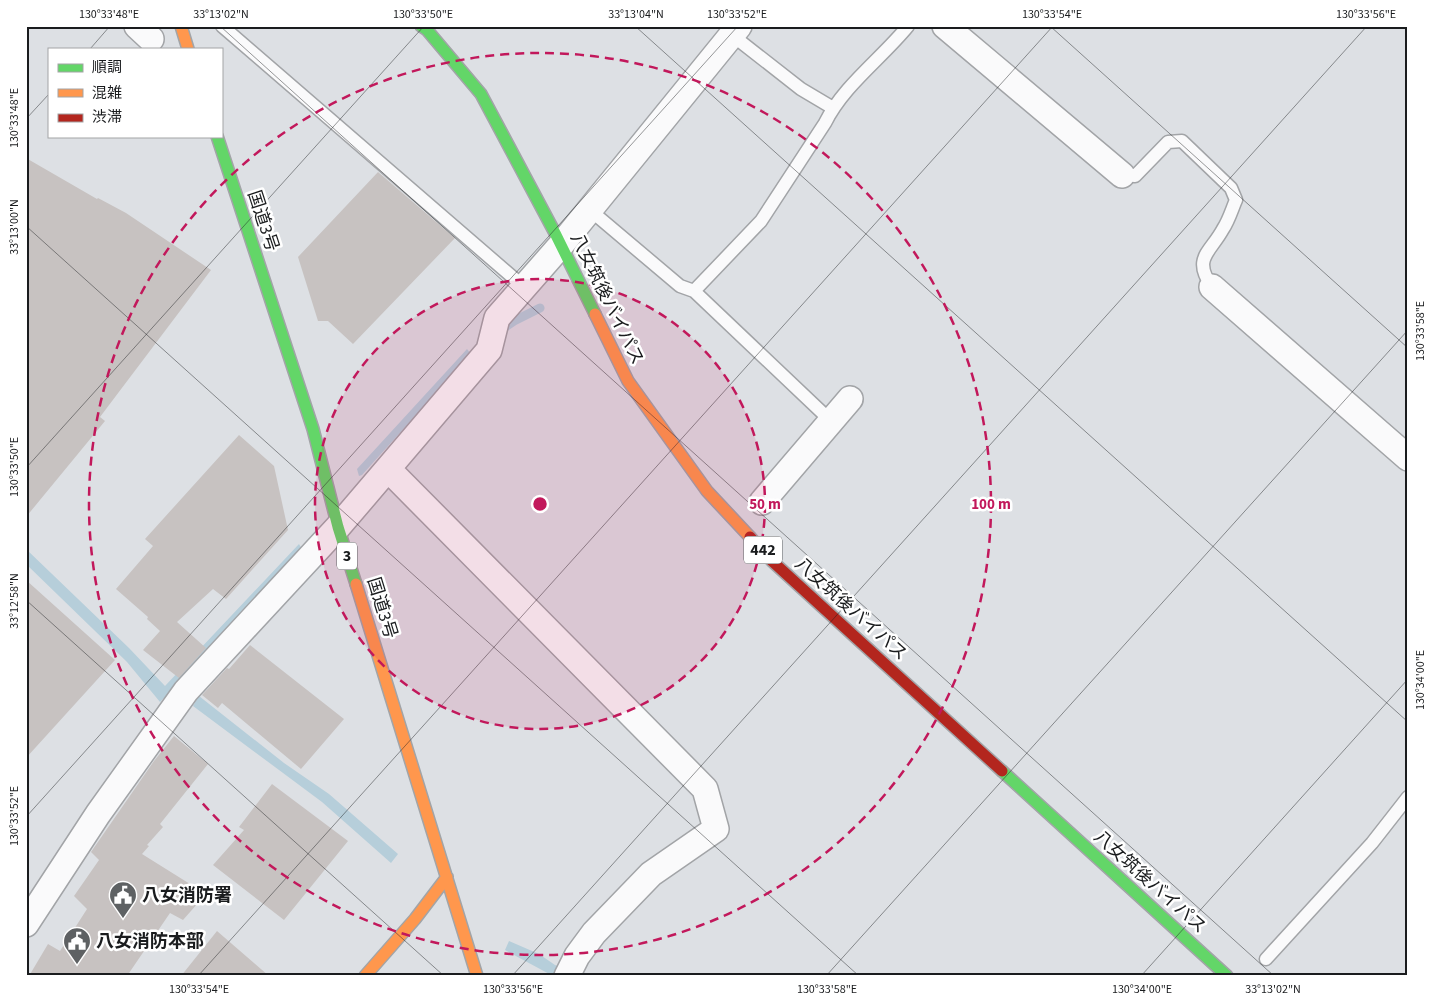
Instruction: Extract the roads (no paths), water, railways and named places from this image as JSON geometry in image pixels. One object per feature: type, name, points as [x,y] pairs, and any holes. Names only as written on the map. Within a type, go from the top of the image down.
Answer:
[{"type":"main road","points":[[181,26],[188,48]]},
{"type":"main road","name":"八女筑後バイパス","points":[[421,26],[427,30],[481,94],[562,245],[628,381],[707,491],[772,561],[1227,976]]},
{"type":"main road","name":"国道3号","points":[[218,138],[313,429],[338,527],[477,976]]},
{"type":"main road","points":[[365,976],[415,919],[447,877]]},
{"type":"street","points":[[945,26],[1122,175]]},
{"type":"street","points":[[26,924],[98,814],[186,691],[338,527],[489,350],[497,318],[562,245],[736,31]]},
{"type":"street","points":[[1212,287],[1408,458]]},
{"type":"street","points":[[762,502],[850,398]]},
{"type":"street","points":[[388,469],[705,789],[716,830],[651,874],[594,933],[570,970]]},
{"type":"lane","points":[[222,26],[524,287]]},
{"type":"lane","points":[[694,291],[761,220],[833,108],[908,26]]},
{"type":"lane","points":[[736,31],[801,89],[833,108]]},
{"type":"lane","points":[[1122,175],[1135,176],[1168,142],[1182,141],[1231,188],[1236,200],[1224,228],[1203,259],[1204,275],[1212,287]]},
{"type":"lane","points":[[590,210],[680,286],[694,291],[831,421]]},
{"type":"lane","points":[[1266,959],[1372,842],[1408,797]]},
{"type":"water","points":[[467,349],[471,354],[362,475],[359,476],[357,469]]},
{"type":"water","points":[[299,544],[303,551],[231,630],[160,702],[127,662],[26,564],[26,549],[129,648],[165,686]]},
{"type":"water","points":[[199,696],[284,763],[329,794],[398,854],[391,863],[322,802],[193,706]]},
{"type":"water","points":[[509,941],[539,954],[555,965],[583,976],[553,976],[505,950]]},
{"type":"waterway","points":[[498,332],[514,321],[540,308]]},
{"type":"place","name":"八女消防署","points":[[123,919]]},
{"type":"place","name":"八女消防本部","points":[[77,965]]}]
